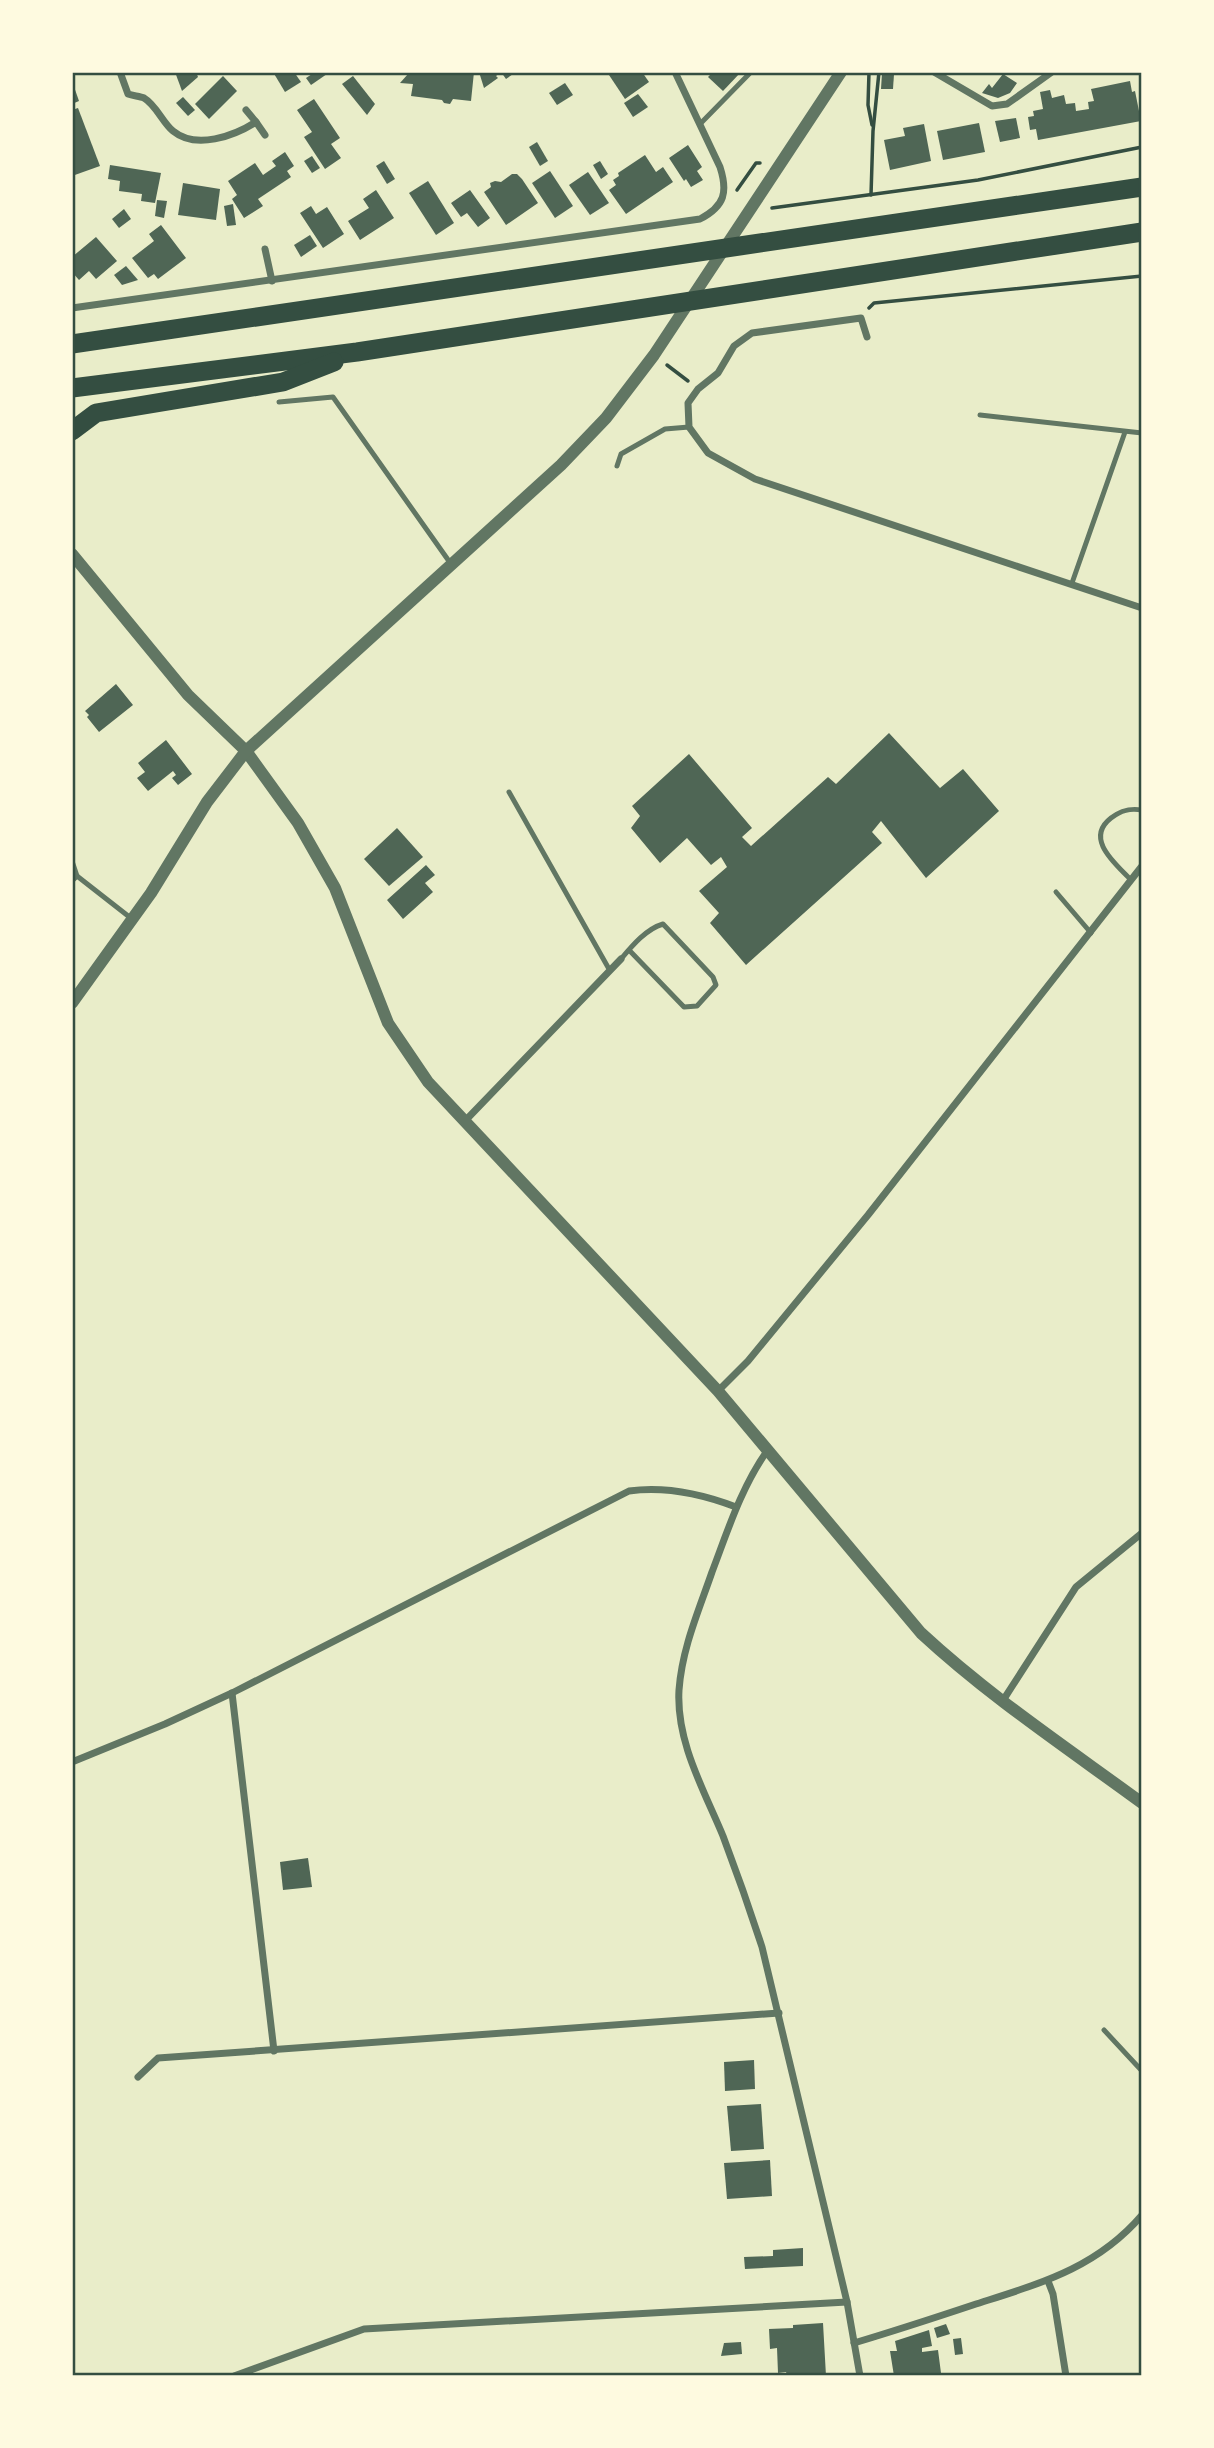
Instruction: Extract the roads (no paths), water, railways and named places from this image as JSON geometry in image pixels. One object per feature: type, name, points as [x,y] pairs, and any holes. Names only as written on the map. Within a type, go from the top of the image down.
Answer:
[{"type":"highway","points":[[72,344],[1142,187]]},
{"type":"highway","points":[[72,387],[357,352],[1142,232]]},
{"type":"highway","points":[[72,431],[96,413],[283,382],[357,352]]},
{"type":"street","points":[[120,72],[128,94],[145,99],[173,131],[182,137],[195,140],[214,139],[241,132],[256,122]]},
{"type":"street","points":[[72,308],[700,219],[714,212],[722,200],[725,182],[701,123],[675,72]]},
{"type":"street","points":[[72,1003],[151,893],[207,802],[246,751],[561,465],[606,418],[654,355],[841,72]]},
{"type":"street","points":[[934,72],[992,106],[1007,104],[1052,72]]},
{"type":"street","points":[[246,110],[265,135]]},
{"type":"street","points":[[265,249],[272,281]]},
{"type":"street","points":[[867,337],[861,318],[752,333],[734,346],[718,373],[698,388],[688,403],[689,427],[708,453],[755,479],[1142,608]]},
{"type":"street","points":[[72,554],[188,695],[246,751],[298,823],[335,888],[388,1023],[428,1082],[718,1391],[921,1633],[1002,1702],[1142,1803]]},
{"type":"street","points":[[718,1391],[748,1361],[868,1215],[1142,866]]},
{"type":"street","points":[[463,1122],[621,959]]},
{"type":"street","points":[[767,1451],[750,1475],[736,1507],[686,1649],[679,1691],[681,1719],[697,1777],[747,1899],[779,2013],[847,2301],[860,2376]]},
{"type":"street","points":[[72,1762],[232,1693],[629,1491],[648,1488],[706,1496],[736,1507]]},
{"type":"street","points":[[1002,1702],[1076,1587],[1142,1533]]},
{"type":"street","points":[[232,1693],[274,2051]]},
{"type":"street","points":[[138,2077],[158,2058],[779,2013]]},
{"type":"street","points":[[854,2343],[1048,2281],[1083,2265],[1105,2251],[1126,2234],[1142,2215]]},
{"type":"street","points":[[1048,2281],[1053,2294],[1066,2376]]},
{"type":"street","points":[[234,2376],[364,2329],[847,2301]]},
{"type":"lane","points":[[701,123],[751,72]]},
{"type":"lane","points":[[279,402],[333,397],[451,564]]},
{"type":"lane","points":[[980,415],[1142,433]]},
{"type":"lane","points":[[617,466],[621,454],[666,429],[689,427]]},
{"type":"lane","points":[[1072,583],[1125,432]]},
{"type":"lane","points":[[509,792],[610,969]]},
{"type":"lane","points":[[1131,880],[1109,858],[1103,849],[1100,836],[1107,821],[1120,812],[1142,810]]},
{"type":"lane","points":[[72,861],[75,879],[132,919]]},
{"type":"lane","points":[[1056,892],[1091,933]]},
{"type":"lane","points":[[621,959],[629,950],[654,926],[663,924],[713,977],[716,985],[697,1006],[684,1007],[629,950]]},
{"type":"lane","points":[[1104,2031],[1142,2071]]}]
